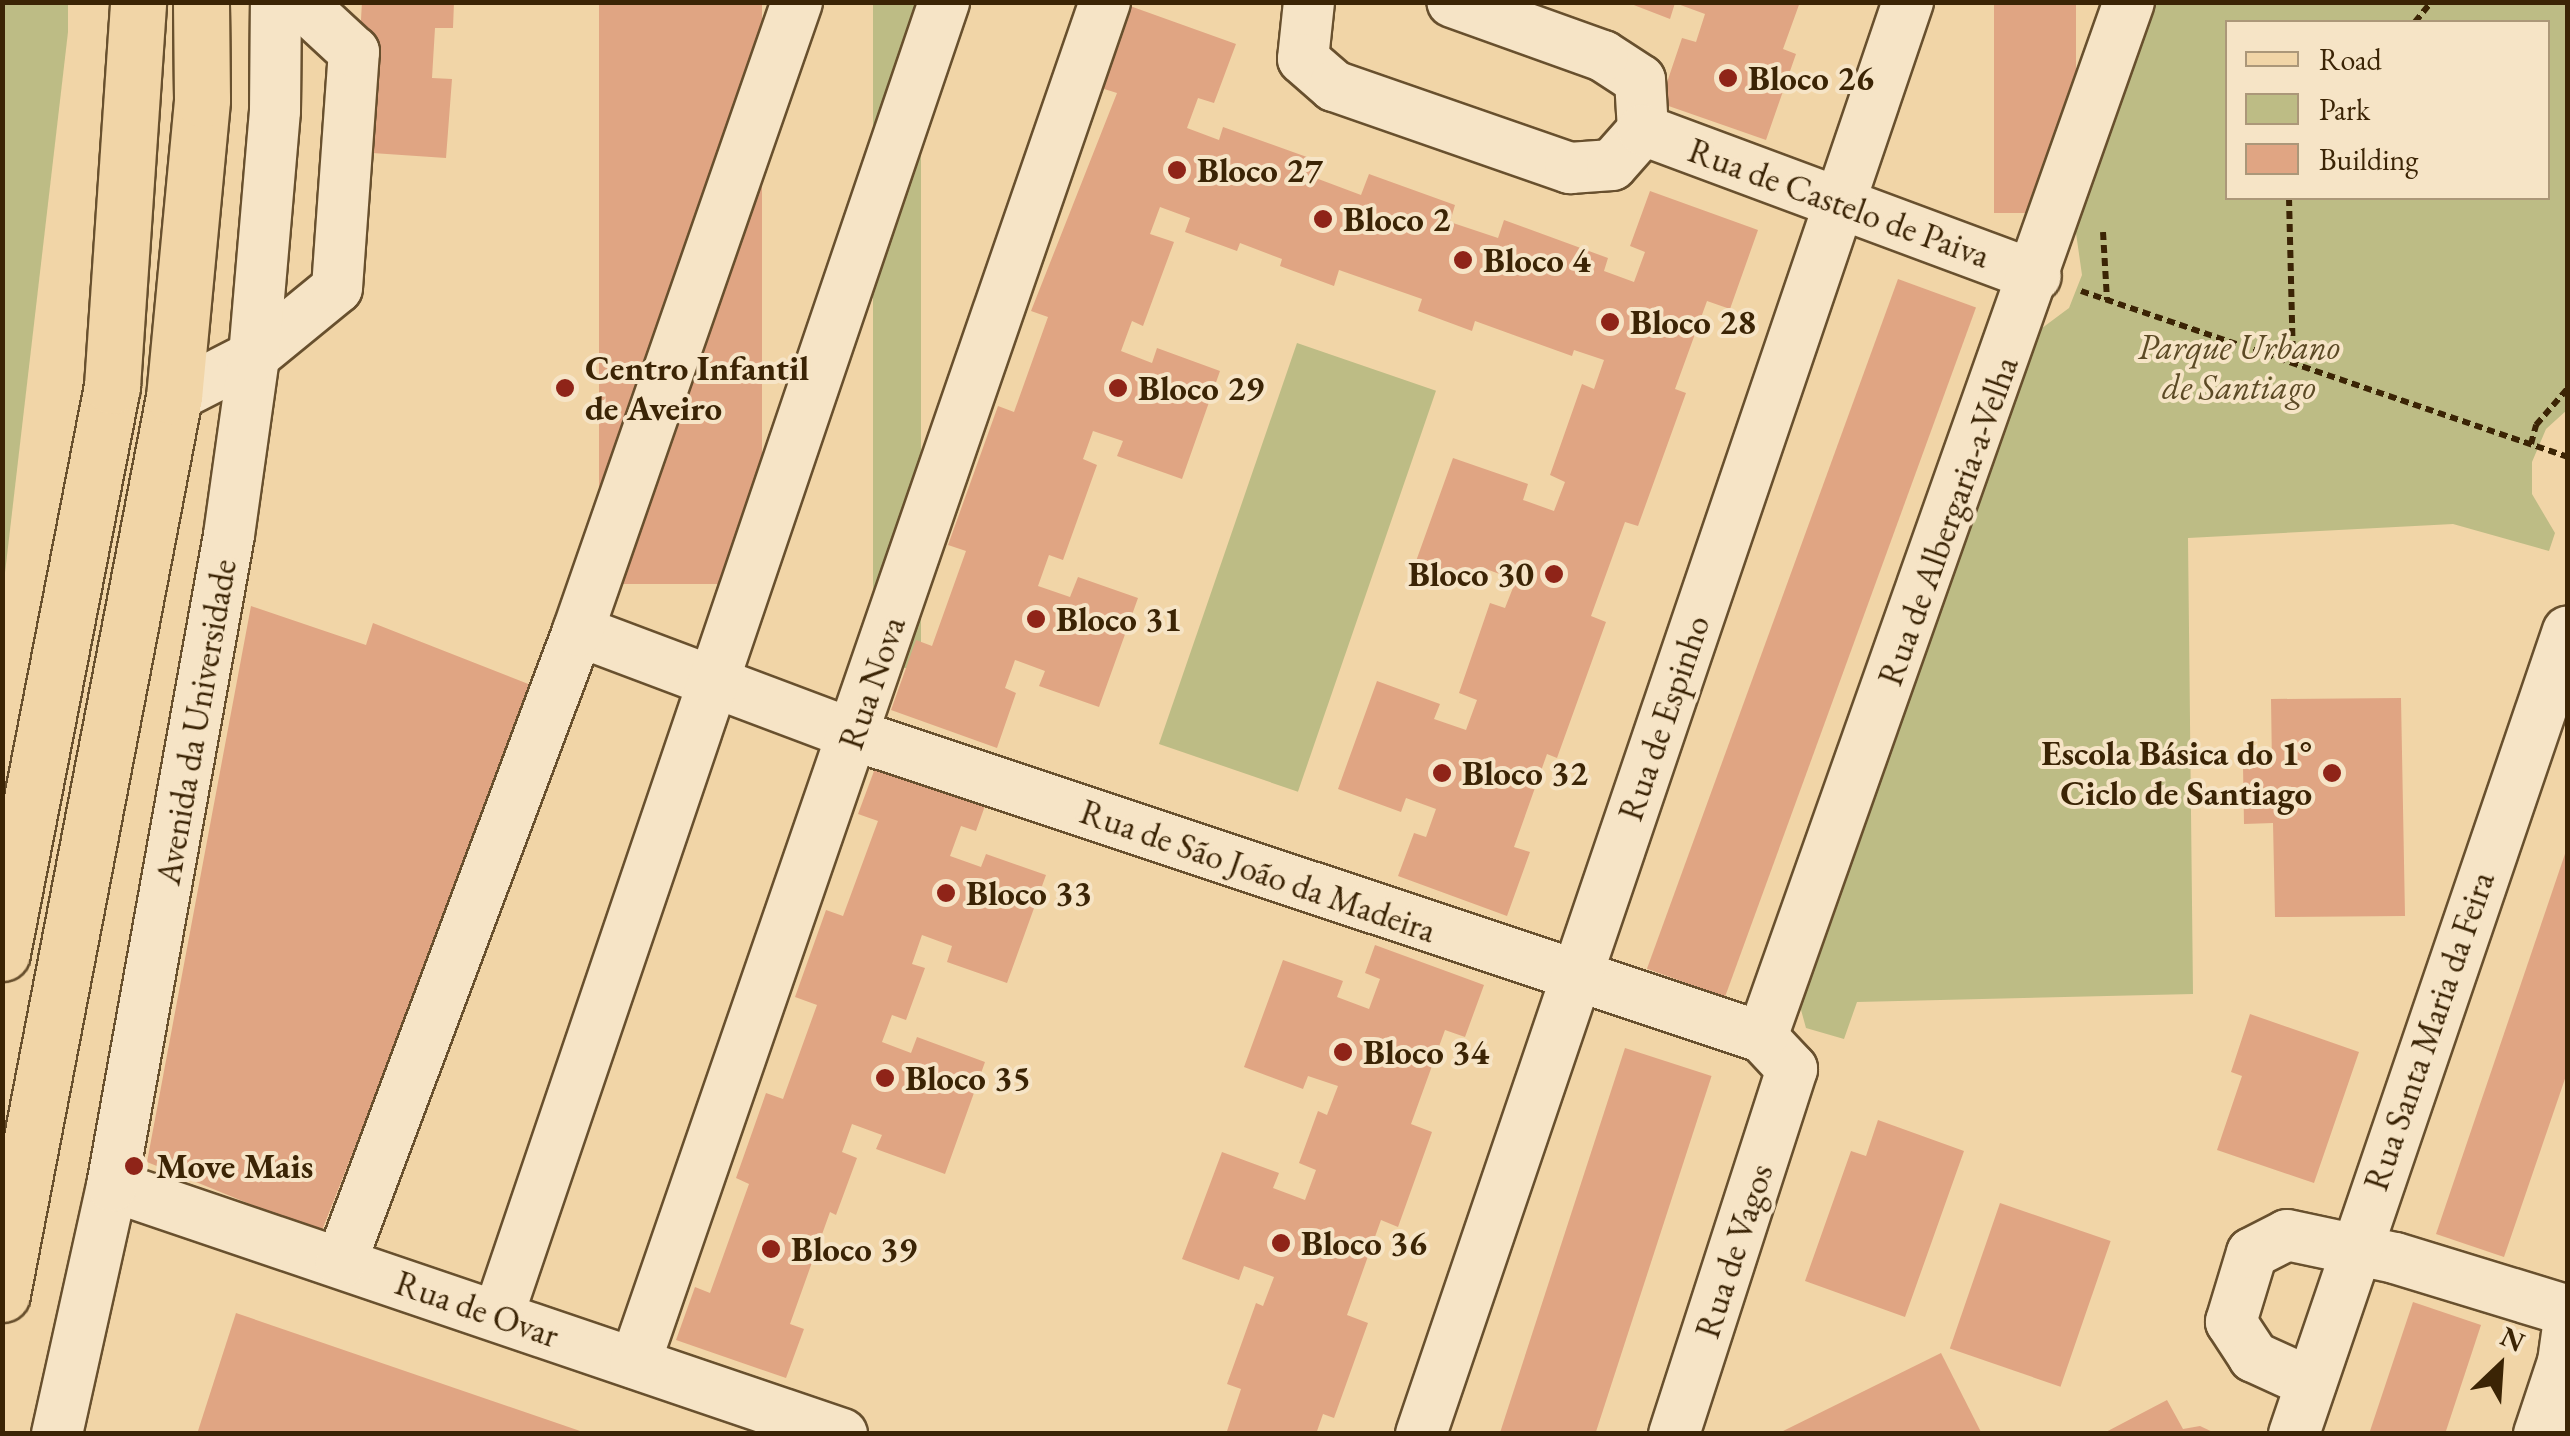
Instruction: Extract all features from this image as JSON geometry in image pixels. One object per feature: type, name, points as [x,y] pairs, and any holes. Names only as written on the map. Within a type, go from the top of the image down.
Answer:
[{"type":"main road","points":[[2,953],[13,849],[112,386],[138,2]]},
{"type":"main road","points":[[2,1294],[174,397],[202,99],[201,2]]},
{"type":"street","name":"Avenida da Universidade","points":[[57,1434],[112,1186],[219,592],[254,356],[276,111],[276,2]]},
{"type":"street","points":[[174,397],[254,356],[337,288],[354,52],[300,2]]},
{"type":"street","points":[[341,1262],[578,631],[797,2]]},
{"type":"street","points":[[498,1316],[944,2]]},
{"type":"street","name":"Rua Nova","points":[[635,1363],[1105,2]]},
{"type":"street","name":"Rua de Castelo de Paiva","points":[[1299,5],[1303,58],[1334,86],[1570,168],[1612,165],[1642,130],[1640,80],[1603,56],[1452,2]]},
{"type":"street","name":"Rua de Espinho","points":[[1421,1434],[1908,2]]},
{"type":"street","name":"Rua de Albergaria-a-Velha","points":[[1777,1053],[2129,2]]},
{"type":"street","name":"Rua de Castelo de Paiva","points":[[1642,130],[2036,276]]},
{"type":"street","name":"Rua de São João da Madeira","points":[[578,631],[854,736],[1574,976],[1777,1053]]},
{"type":"street","name":"Rua Santa Maria da Feira","points":[[2294,1434],[2354,1248],[2568,631]]},
{"type":"street","name":"Rua de Vagos","points":[[1674,1434],[1777,1053]]},
{"type":"street","name":"Rua de Ovar","points":[[112,1186],[842,1434]]},
{"type":"street","points":[[2311,1384],[2254,1357],[2231,1322],[2252,1253],[2287,1235],[2354,1248],[2568,1311]]},
{"type":"street","points":[[2539,1434],[2568,1326]]},
{"type":"path","points":[[2290,200],[2293,362]]},
{"type":"path","points":[[2107,300],[2568,457]]},
{"type":"path","points":[[2530,444],[2536,425],[2568,388]]},
{"type":"green space","points":[[3,2],[68,3],[68,32],[3,590]]},
{"type":"green space","points":[[873,3],[921,3],[921,668],[873,668]]},
{"type":"green space","name":"Parque Urbano de Santiago","points":[[2142,3],[2567,3],[2567,410],[2546,429],[2532,462],[2532,494],[2555,533],[2549,551],[2453,524],[2188,538],[2193,994],[1857,1002],[1844,1039],[1806,1028],[1798,999],[2022,343],[2069,308],[2082,275],[2073,212]]},
{"type":"green space","points":[[1297,343],[1436,391],[1298,792],[1159,744]]},
{"type":"building","points":[[362,2],[454,2],[453,28],[435,28],[432,78],[452,79],[446,158],[328,150],[358,71]]},
{"type":"building","points":[[599,2],[762,2],[762,584],[599,584]]},
{"type":"building","name":"Bloco 26","points":[[1626,2],[1800,2],[1783,49],[1796,54],[1766,140],[1660,103],[1682,38],[1696,42],[1705,14],[1675,3],[1670,19]]},
{"type":"building","points":[[1994,2],[2076,2],[2076,213],[1994,213]]},
{"type":"building","points":[[1130,6],[1236,44],[1214,103],[1198,98],[1187,128],[1219,140],[1223,127],[1318,161],[1313,177],[1361,195],[1369,174],[1455,205],[1450,222],[1498,238],[1504,220],[1608,258],[1604,271],[1634,282],[1645,252],[1630,246],[1650,191],[1758,230],[1730,309],[1707,301],[1675,389],[1686,393],[1638,526],[1625,522],[1591,616],[1606,622],[1557,758],[1547,754],[1514,847],[1530,852],[1507,916],[1398,876],[1414,833],[1426,837],[1436,809],[1406,798],[1401,812],[1338,789],[1377,681],[1440,704],[1434,719],[1466,730],[1477,700],[1459,693],[1490,603],[1505,608],[1516,580],[1486,569],[1479,587],[1415,564],[1453,458],[1528,484],[1523,500],[1554,511],[1565,482],[1550,475],[1582,384],[1594,389],[1604,360],[1574,350],[1572,356],[1475,321],[1472,331],[1418,311],[1422,299],[1339,270],[1334,286],[1280,266],[1282,259],[1240,243],[1237,251],[1185,232],[1190,218],[1160,207],[1150,234],[1174,242],[1143,326],[1132,321],[1121,351],[1152,363],[1157,348],[1220,371],[1182,479],[1117,456],[1123,441],[1093,431],[1083,459],[1097,465],[1063,560],[1049,555],[1038,586],[1070,597],[1078,577],[1138,598],[1099,707],[1039,686],[1045,671],[1015,660],[1005,688],[1016,693],[997,748],[891,710],[916,640],[932,646],[966,551],[948,545],[998,406],[1014,412],[1048,317],[1031,311],[1117,93],[1101,88]]},
{"type":"building","points":[[1898,279],[1976,307],[1725,997],[1647,969]]},
{"type":"building","points":[[251,606],[366,645],[373,623],[536,687],[321,1233],[147,1162]]},
{"type":"building","points":[[2401,698],[2405,916],[2275,917],[2273,823],[2244,824],[2243,767],[2272,767],[2271,699]]},
{"type":"building","points":[[877,763],[986,803],[976,831],[961,826],[950,856],[981,867],[986,854],[1046,875],[1007,983],[947,962],[952,946],[922,935],[912,964],[925,968],[906,1020],[892,1015],[882,1042],[911,1053],[917,1037],[985,1062],[945,1174],[876,1149],[882,1135],[852,1124],[842,1152],[857,1158],[836,1215],[830,1212],[790,1324],[804,1329],[786,1378],[676,1340],[695,1287],[710,1293],[749,1184],[736,1178],[766,1093],[783,1099],[817,1005],[795,997],[826,910],[843,916],[878,821],[858,814]]},
{"type":"building","points":[[2567,848],[2568,1070],[2504,1257],[2436,1234]]},
{"type":"building","points":[[1375,945],[1484,985],[1465,1037],[1445,1030],[1411,1124],[1432,1132],[1398,1227],[1381,1220],[1347,1315],[1368,1323],[1334,1418],[1323,1414],[1316,1434],[1226,1434],[1241,1389],[1227,1384],[1256,1303],[1263,1306],[1274,1277],[1244,1266],[1239,1280],[1182,1259],[1222,1152],[1279,1173],[1273,1188],[1305,1200],[1316,1170],[1299,1163],[1318,1111],[1327,1115],[1338,1086],[1308,1076],[1303,1089],[1244,1067],[1283,960],[1343,981],[1337,997],[1369,1009],[1380,979],[1365,973]]},
{"type":"building","points":[[2250,1014],[2359,1052],[2314,1183],[2217,1150],[2242,1076],[2231,1072]]},
{"type":"building","points":[[1625,1048],[1712,1076],[1595,1434],[1500,1433]]},
{"type":"building","points":[[1878,1120],[1964,1151],[1905,1317],[1805,1281],[1851,1151],[1866,1156]]},
{"type":"building","points":[[2000,1203],[2111,1241],[2060,1387],[1950,1349]]},
{"type":"building","points":[[2413,1302],[2481,1325],[2445,1434],[2369,1434]]},
{"type":"building","points":[[236,1313],[586,1433],[586,1434],[197,1434]]},
{"type":"building","points":[[1941,1353],[1982,1434],[1777,1434]]},
{"type":"building","points":[[2167,1400],[2183,1429],[2200,1426],[2217,1434],[2102,1434]]},
{"type":"place","name":"Bloco 26","points":[[1728,78]]},
{"type":"place","name":"Bloco 27","points":[[1177,170]]},
{"type":"place","name":"Bloco 2","points":[[1323,219]]},
{"type":"place","name":"Bloco 4","points":[[1463,260]]},
{"type":"place","name":"Bloco 28","points":[[1610,322]]},
{"type":"place","name":"Centro Infantil de Aveiro","points":[[565,388]]},
{"type":"place","name":"Bloco 29","points":[[1118,388]]},
{"type":"place","name":"Bloco 30","points":[[1554,574]]},
{"type":"place","name":"Bloco 31","points":[[1036,619]]},
{"type":"place","name":"Bloco 32","points":[[1442,773]]},
{"type":"place","name":"Escola Básica do 1° Ciclo de Santiago","points":[[2332,773]]},
{"type":"place","name":"Bloco 33","points":[[946,893]]},
{"type":"place","name":"Bloco 34","points":[[1343,1052]]},
{"type":"place","name":"Bloco 35","points":[[885,1078]]},
{"type":"place","name":"Move Mais","points":[[134,1166]]},
{"type":"place","name":"Bloco 36","points":[[1281,1243]]},
{"type":"place","name":"Bloco 39","points":[[771,1249]]}]
